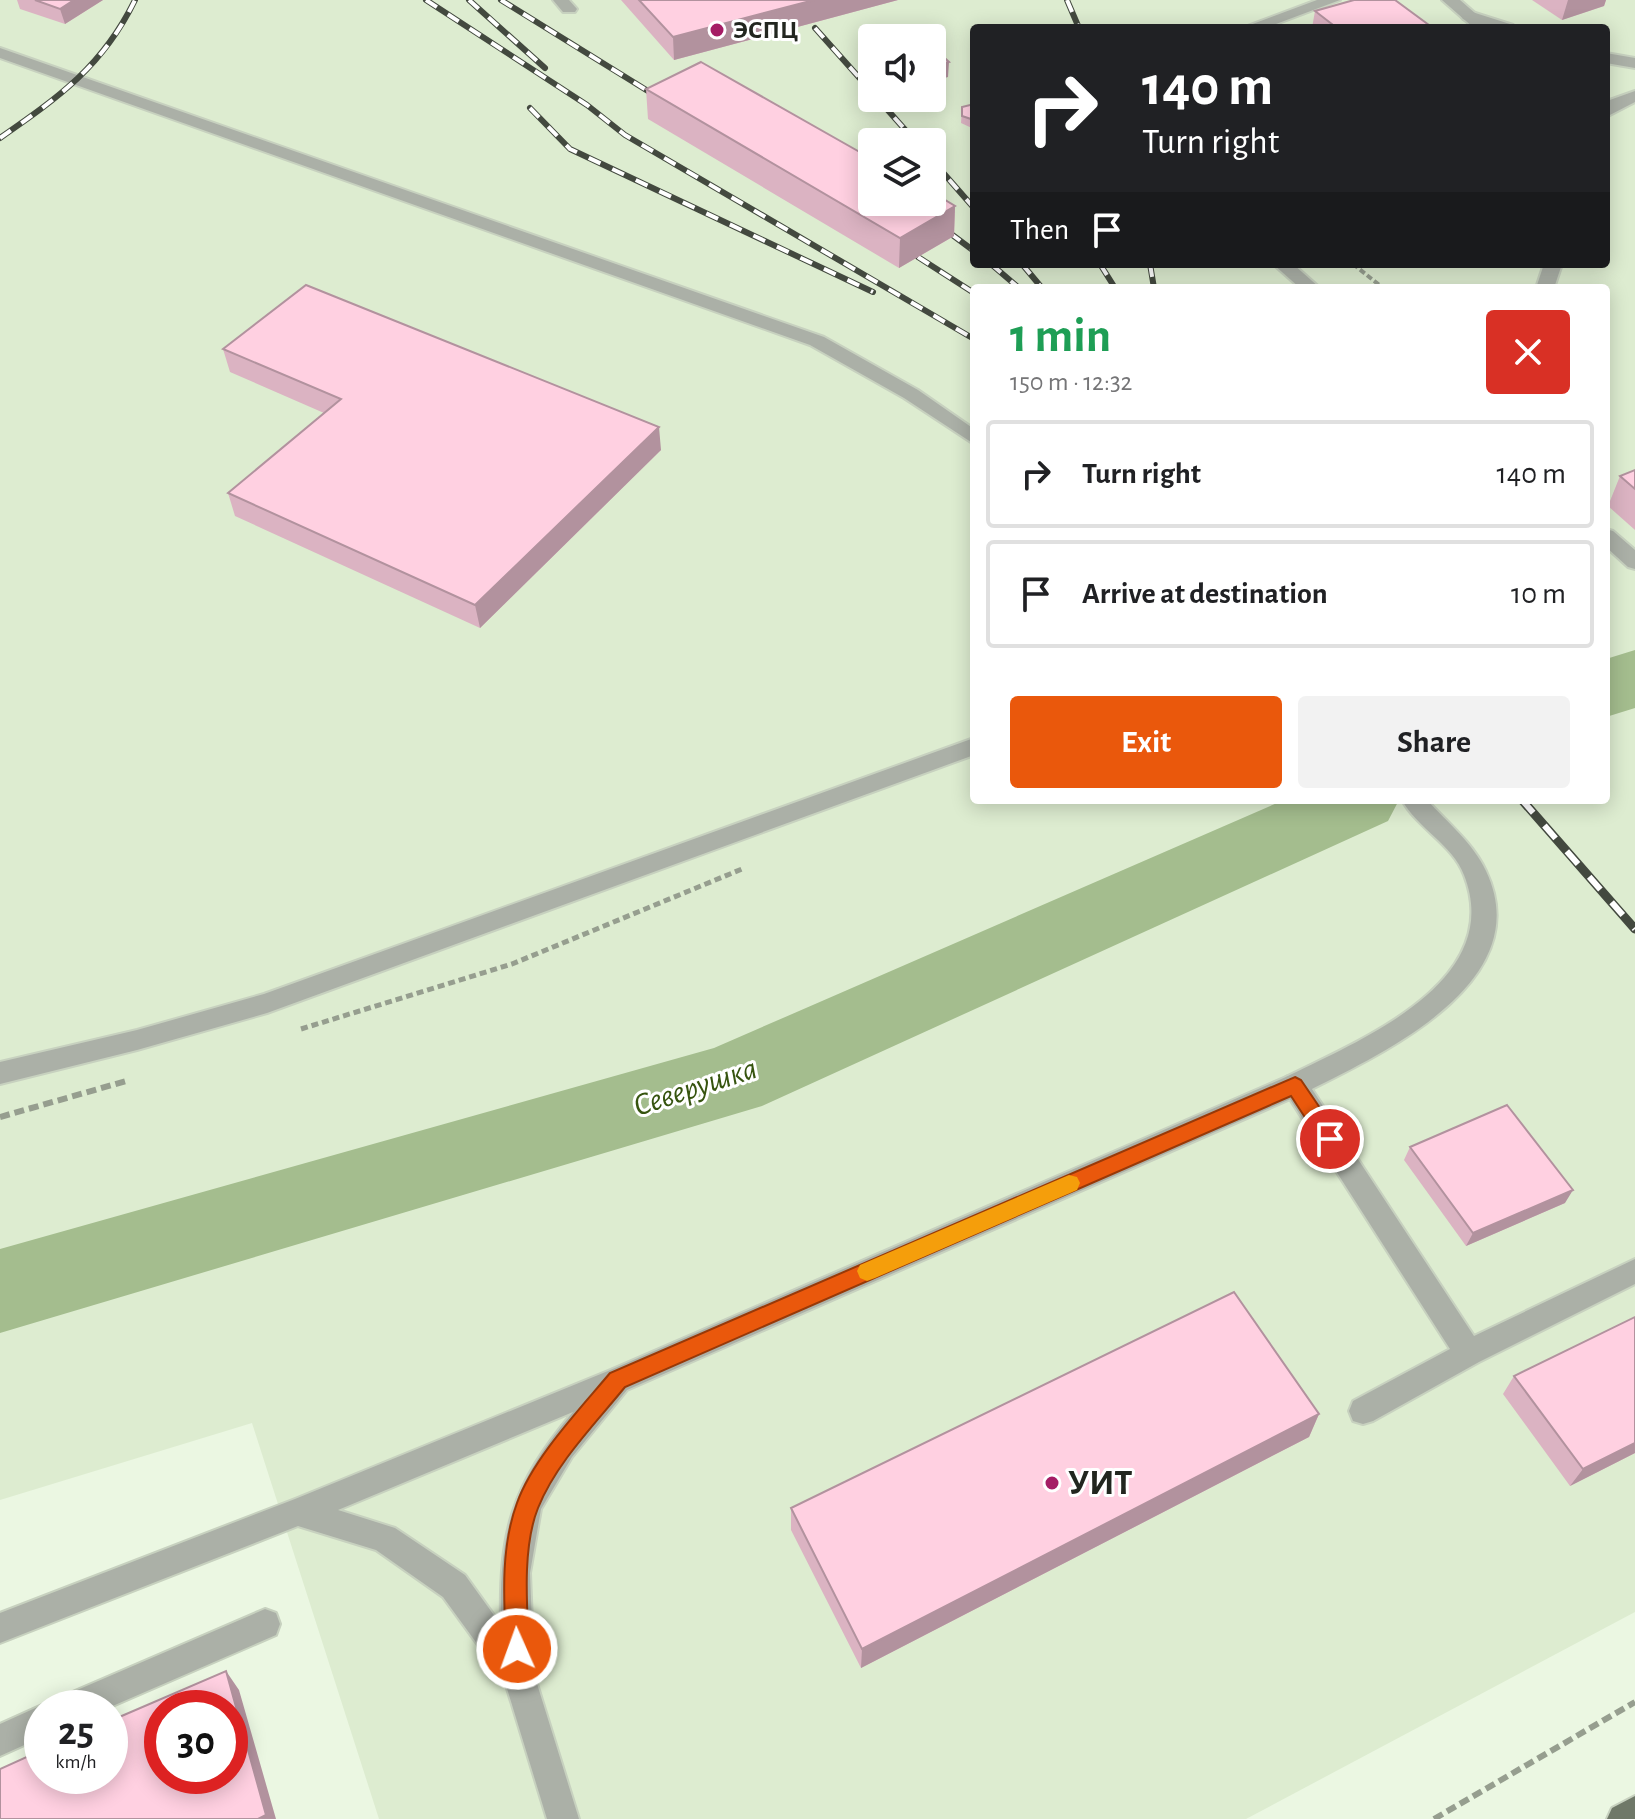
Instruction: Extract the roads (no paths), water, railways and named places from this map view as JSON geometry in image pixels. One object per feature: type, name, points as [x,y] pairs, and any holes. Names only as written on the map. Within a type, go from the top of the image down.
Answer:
[{"type":"main road","points":[[1623,1819],[1635,1812]]},
{"type":"street","points":[[1262,24],[1332,0]]},
{"type":"street","points":[[1450,0],[1479,24]]},
{"type":"street","points":[[1469,16],[1494,24]]},
{"type":"street","points":[[0,53],[817,341],[887,379],[970,435]]},
{"type":"street","points":[[1610,59],[1635,63]]},
{"type":"street","points":[[1610,108],[1635,96]]},
{"type":"street","points":[[1287,268],[1306,284]]},
{"type":"street","points":[[1610,540],[1635,562]]},
{"type":"street","points":[[4,1069],[137,1040],[267,1003],[970,747]]},
{"type":"street","points":[[0,1628],[298,1512],[618,1380],[1295,1085],[1379,1041],[1433,1007],[1472,964],[1486,919],[1476,872],[1416,804]]},
{"type":"street","points":[[1295,1085],[1469,1353]]},
{"type":"street","points":[[1363,1411],[1469,1353],[1635,1271]]},
{"type":"street","points":[[563,1819],[518,1674],[515,1573],[527,1505],[562,1447],[618,1380]]},
{"type":"street","points":[[298,1512],[384,1538],[454,1586],[518,1674]]},
{"type":"street","points":[[113,1690],[265,1624]]},
{"type":"street","points":[[0,1740],[24,1729]]},
{"type":"waterway","name":"Северушка","points":[[1610,688],[1635,677]]},
{"type":"waterway","name":"Северушка","points":[[0,1291],[731,1080],[1351,804]]},
{"type":"railway","points":[[0,138],[60,94],[94,62],[109,44],[135,0]]},
{"type":"railway","points":[[426,0],[587,105],[625,135],[970,337]]},
{"type":"railway","points":[[469,0],[545,68]]},
{"type":"railway","points":[[501,0],[664,101]]},
{"type":"railway","points":[[1067,0],[1077,24]]},
{"type":"railway","points":[[815,28],[858,76]]},
{"type":"railway","points":[[530,108],[570,149],[873,292]]},
{"type":"railway","points":[[889,112],[904,128]]},
{"type":"railway","points":[[946,176],[970,203]]},
{"type":"railway","points":[[927,216],[970,248]]},
{"type":"railway","points":[[918,257],[970,290]]},
{"type":"railway","points":[[996,268],[1014,284]]},
{"type":"railway","points":[[1025,268],[1039,284]]},
{"type":"railway","points":[[1102,268],[1112,284]]},
{"type":"railway","points":[[1151,268],[1153,284]]},
{"type":"railway","points":[[1526,804],[1635,929]]},
{"type":"place","name":"ЭСПЦ","points":[[717,30]]},
{"type":"place","name":"УИТ","points":[[1052,1483]]}]
